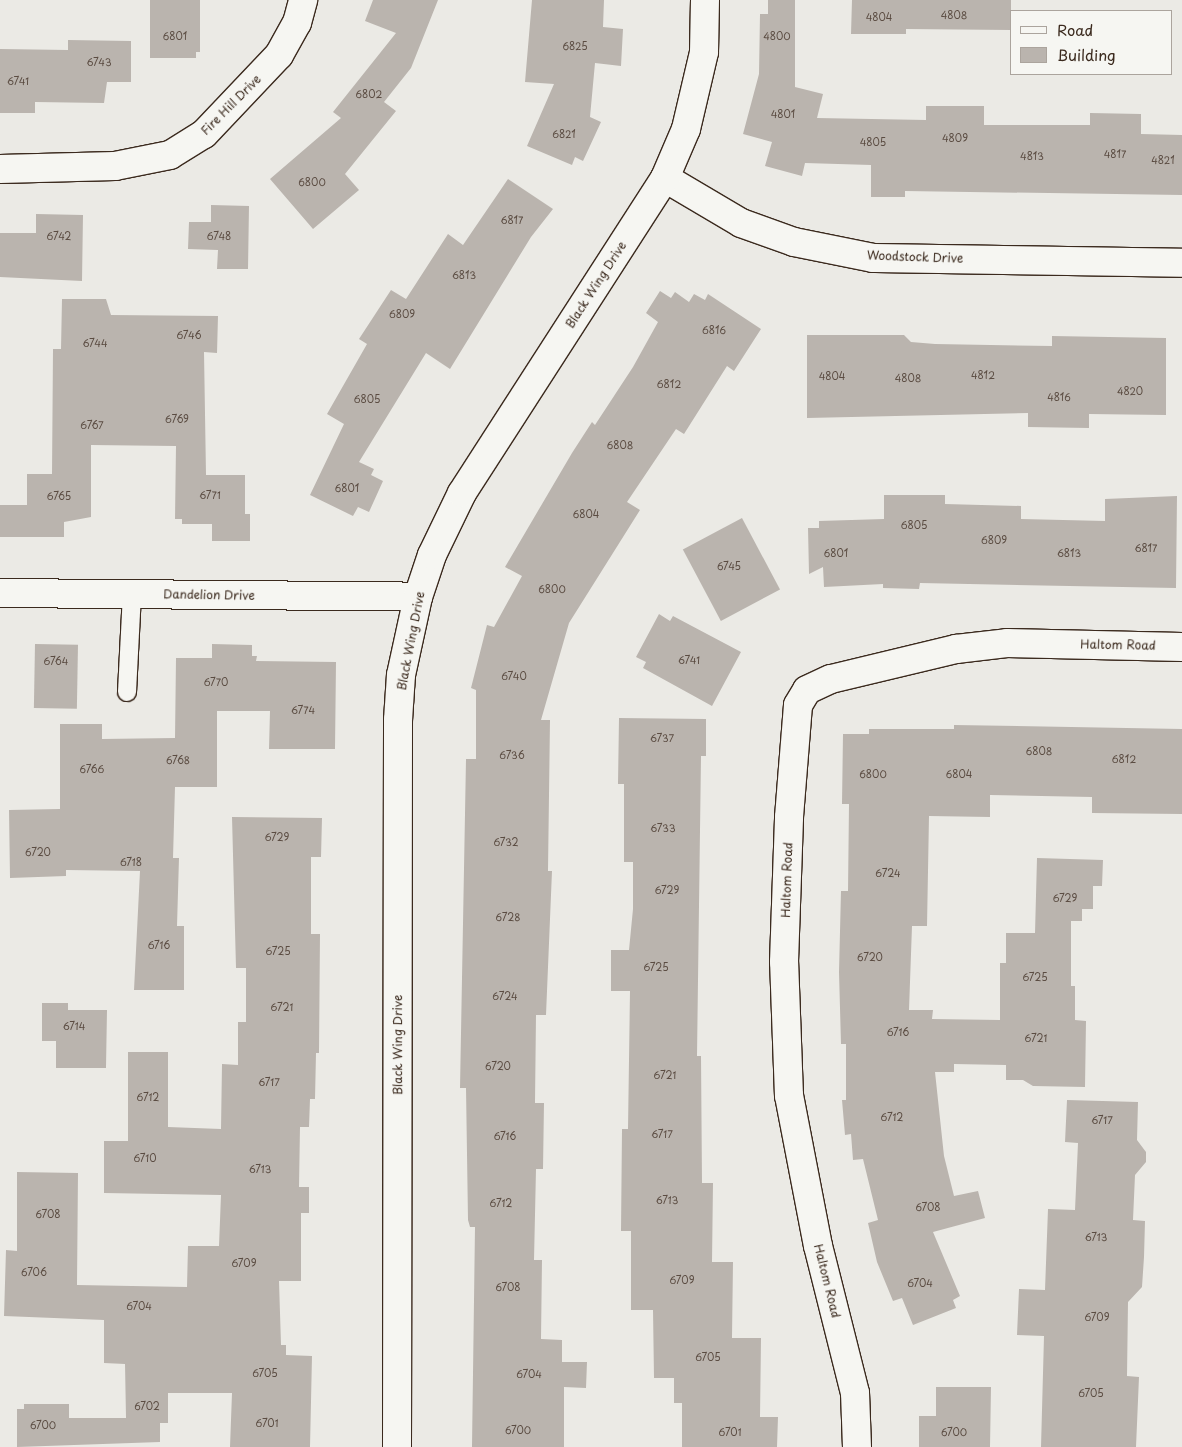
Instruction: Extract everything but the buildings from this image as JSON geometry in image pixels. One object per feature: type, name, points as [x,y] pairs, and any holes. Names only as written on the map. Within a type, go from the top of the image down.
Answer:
[{"type":"street","name":"Fire Hill Drive","points":[[0,169],[115,166],[170,155],[204,134],[279,55],[297,23],[303,0]]},
{"type":"street","name":"Black Wing Drive","points":[[397,1447],[398,720],[402,675],[418,597],[432,556],[462,493],[665,178],[686,129],[704,52],[705,0]]},
{"type":"street","name":"Woodstock Drive","points":[[665,178],[741,223],[794,242],[873,258],[1182,263]]},
{"type":"street","name":"Dandelion Drive","points":[[0,593],[418,597]]},
{"type":"street","name":"Haltom Road","points":[[857,1447],[855,1393],[818,1246],[789,1096],[784,962],[789,817],[798,705],[807,690],[831,679],[956,649],[1007,643],[1182,647]]},
{"type":"lane","points":[[127,692],[132,594]]}]
